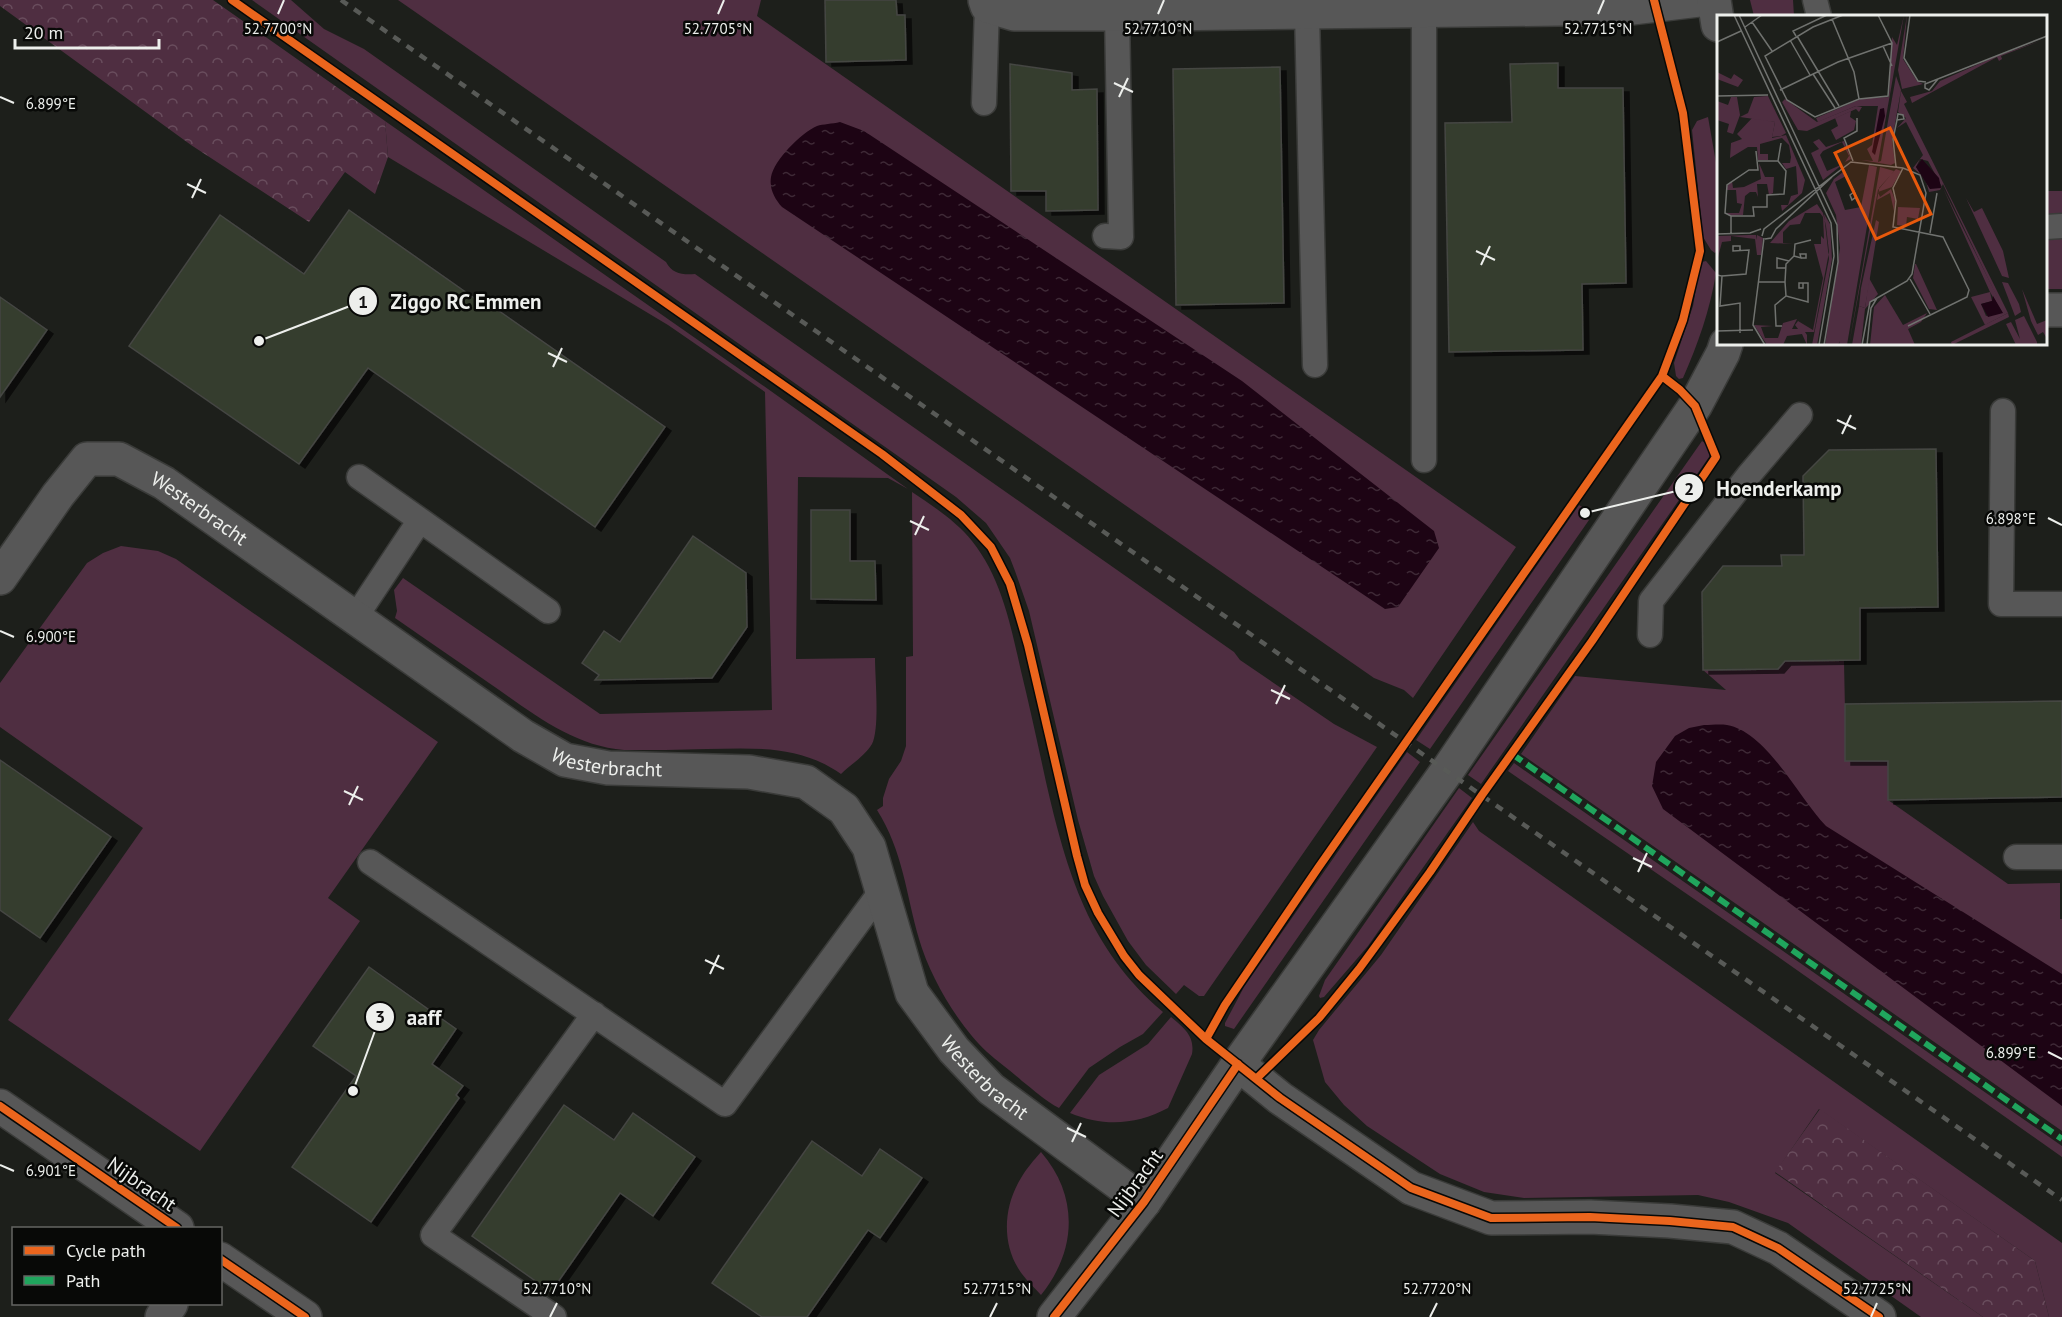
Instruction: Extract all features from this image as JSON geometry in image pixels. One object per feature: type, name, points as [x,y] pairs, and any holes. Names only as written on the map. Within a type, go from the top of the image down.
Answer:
[{"type":"street","points":[[986,3],[1014,14],[1117,7],[1307,12],[1424,10],[1458,5],[1632,8],[1699,0]]},
{"type":"street","points":[[1714,0],[1717,15]]},
{"type":"street","name":"Nijbracht","points":[[1054,1317],[1144,1202],[1238,1064],[1447,771],[1695,406],[1726,345]]},
{"type":"street","name":"Westerbracht","points":[[0,578],[58,495],[87,459],[119,459],[164,483],[523,736],[565,760],[608,768],[749,771],[806,782],[844,809],[869,847],[912,993],[954,1050],[991,1089],[1144,1202]]},
{"type":"street","points":[[1238,1064],[1280,1098],[1411,1188],[1491,1218],[1590,1217],[1733,1227],[1778,1248],[1879,1317]]},
{"type":"street","name":"Nijbracht","points":[[0,1106],[176,1227]]},
{"type":"street","points":[[222,1259],[305,1317]]},
{"type":"lane","points":[[1815,0],[1819,15]]},
{"type":"lane","points":[[984,103],[986,3]]},
{"type":"lane","points":[[1106,236],[1121,237],[1117,7]]},
{"type":"lane","points":[[1424,10],[1424,460]]},
{"type":"lane","points":[[1307,12],[1315,365]]},
{"type":"lane","points":[[2003,411],[2001,604],[2062,604]]},
{"type":"lane","points":[[1650,635],[1652,601],[1748,476],[1800,415]]},
{"type":"lane","points":[[359,477],[548,611]]},
{"type":"lane","points":[[355,618],[420,520]]},
{"type":"lane","points":[[2016,856],[2062,856]]},
{"type":"lane","points":[[370,862],[725,1104],[882,890]]},
{"type":"lane","points":[[554,1317],[433,1235],[594,1014]]},
{"type":"green space","points":[[0,0],[213,0],[385,121],[388,157],[375,194],[345,172],[309,222],[191,145],[0,6]]},
{"type":"green space","points":[[252,0],[291,0],[324,29],[364,49],[666,262],[675,271],[682,274],[695,274],[1234,652],[1240,660],[1334,724],[1377,747],[1204,996],[1199,996],[1184,985],[1176,994],[1146,965],[1128,941],[1103,896],[1094,876],[1078,820],[1029,611],[1010,558],[986,523],[956,497]]},
{"type":"green space","points":[[398,0],[761,0],[757,16],[1516,547],[1413,698],[1404,690],[1374,678]]},
{"type":"green space","points":[[1750,0],[1793,0],[1794,15],[1754,15]]},
{"type":"green space","points":[[1708,117],[1717,168],[1717,251],[1715,253],[1703,237],[1692,130],[1697,121]]},
{"type":"green space","points":[[385,121],[908,489],[888,478],[798,477],[796,659],[875,658],[876,727],[872,744],[841,774],[809,758],[776,750],[742,748],[624,750],[587,742],[536,716],[395,618],[397,611],[394,590],[403,578],[600,714],[772,710],[765,392],[668,325],[388,157]]},
{"type":"green space","points":[[2047,191],[2062,191],[2062,214],[2047,214]]},
{"type":"green space","points":[[2062,236],[2062,289],[2047,289],[2047,237]]},
{"type":"green space","points":[[1706,261],[1716,273],[1710,300],[1694,352],[1683,378],[1679,379],[1676,376],[1674,363],[1693,306],[1700,264]]},
{"type":"green space","points":[[1702,441],[1710,453],[1709,457],[1481,784],[1468,775]]},
{"type":"green space","points":[[912,492],[944,514],[972,541],[998,586],[1009,620],[1054,815],[1073,878],[1099,936],[1116,962],[1163,1012],[1143,1034],[1089,1068],[1059,1108],[987,1052],[976,1041],[946,1000],[924,954],[893,841],[877,810],[883,806],[889,779],[901,761],[906,746],[906,657],[913,656]]},
{"type":"green space","points":[[1579,505],[1590,512],[1586,518],[1589,520],[1430,749],[1416,740]]},
{"type":"green space","points":[[121,546],[158,551],[176,559],[438,742],[328,898],[360,921],[200,1151],[8,1020],[143,828],[0,727],[0,683],[87,563]]},
{"type":"green space","points":[[1785,661],[1844,661],[1846,761],[1888,761],[1888,800],[2008,884],[2060,883],[2062,1131],[1521,754],[1575,676],[1726,690],[1703,670],[1778,669]]},
{"type":"green space","points":[[1407,752],[1420,762],[1234,1029],[1225,1026],[1244,987]]},
{"type":"green space","points":[[1514,763],[2062,1146],[2062,1157],[1777,956],[1508,771]]},
{"type":"green space","points":[[1459,788],[1472,798],[1368,946],[1324,997],[1320,998],[1325,980]]},
{"type":"green space","points":[[1473,822],[1479,831],[2062,1243],[2062,1317],[2049,1317],[2035,1261],[1819,1109],[1775,1173],[1983,1317],[1921,1317],[1788,1223],[1729,1202],[1698,1195],[1524,1198],[1484,1192],[1440,1174],[1367,1126],[1344,1105],[1325,1082],[1313,1040],[1381,955]]},
{"type":"green space","points":[[1171,1017],[1188,1033],[1192,1042],[1192,1054],[1168,1108],[1144,1118],[1120,1122],[1095,1121],[1070,1113],[1099,1075],[1148,1044]]},
{"type":"green space","points":[[1820,1109],[2035,1261],[2049,1317],[1983,1317],[1775,1172]]},
{"type":"green space","points":[[1041,1152],[1062,1187],[1069,1223],[1062,1260],[1041,1295],[1024,1277],[1015,1263],[1010,1251],[1007,1226],[1015,1189],[1025,1171]]},
{"type":"water","points":[[840,122],[864,131],[1242,381],[1434,531],[1439,548],[1398,607],[1385,609],[782,207],[771,186],[771,177],[777,163],[803,135],[819,125]]},
{"type":"water","points":[[1704,725],[1727,725],[1742,730],[1769,753],[1826,826],[2062,974],[2062,1106],[1663,809],[1652,786],[1656,762],[1675,736],[1689,728]]},
{"type":"building","points":[[825,0],[896,0],[897,15],[905,15],[906,60],[826,62]]},
{"type":"building","points":[[1558,63],[1558,88],[1623,88],[1626,283],[1582,284],[1583,350],[1449,352],[1445,123],[1512,122],[1510,64]]},
{"type":"building","points":[[1010,64],[1072,73],[1072,90],[1097,89],[1098,210],[1046,211],[1046,191],[1011,191]]},
{"type":"building","points":[[1280,67],[1284,303],[1176,305],[1173,69]]},
{"type":"building","points":[[349,210],[487,307],[489,304],[665,427],[595,527],[368,368],[299,464],[129,346],[220,215],[304,274]]},
{"type":"building","points":[[0,297],[47,330],[0,397]]},
{"type":"building","points":[[1936,449],[1938,607],[1860,608],[1860,660],[1785,661],[1778,669],[1703,670],[1702,592],[1723,566],[1782,566],[1781,555],[1804,555],[1803,476],[1829,450]]},
{"type":"building","points":[[811,510],[850,510],[850,561],[875,561],[876,600],[811,599]]},
{"type":"building","points":[[693,536],[746,573],[747,627],[712,678],[595,680],[599,675],[582,663],[604,631],[620,642]]},
{"type":"building","points":[[2062,701],[2062,797],[1888,800],[1888,761],[1845,761],[1845,704]]},
{"type":"building","points":[[0,760],[111,837],[40,938],[0,910]]},
{"type":"building","points":[[369,967],[456,1029],[432,1064],[463,1086],[456,1095],[459,1098],[371,1222],[292,1167],[356,1076],[313,1046]]},
{"type":"building","points":[[564,1105],[614,1140],[633,1113],[695,1157],[653,1216],[620,1193],[551,1292],[472,1236]]},
{"type":"building","points":[[812,1141],[862,1176],[880,1149],[922,1178],[880,1238],[868,1230],[807,1317],[762,1317],[712,1283]]},
{"type":"railway","points":[[341,0],[2062,1200]]},
{"type":"marked path","points":[[1512,754],[2062,1139]]},
{"type":"cycle path","points":[[232,0],[882,454],[961,515],[991,547],[1010,584],[1028,645],[1085,885],[1098,913],[1124,956],[1139,975],[1206,1039],[1280,1098],[1411,1188],[1491,1218],[1590,1217],[1733,1227],[1778,1248],[1879,1317]]},
{"type":"cycle path","points":[[1206,1039],[1225,1005],[1318,868],[1662,376],[1683,320],[1700,251],[1683,113],[1654,0]]},
{"type":"cycle path","points":[[1256,1079],[1319,1018],[1359,969],[1592,641],[1716,457],[1695,406],[1662,376]]},
{"type":"cycle path","points":[[1054,1317],[1144,1202],[1238,1064]]},
{"type":"cycle path","points":[[0,1106],[176,1227]]},
{"type":"cycle path","points":[[222,1260],[305,1317]]},
{"type":"place","name":"Ziggo RC Emmen","points":[[259,341]]},
{"type":"place","name":"Hoenderkamp","points":[[1585,513]]},
{"type":"place","name":"aaff","points":[[353,1091]]}]
